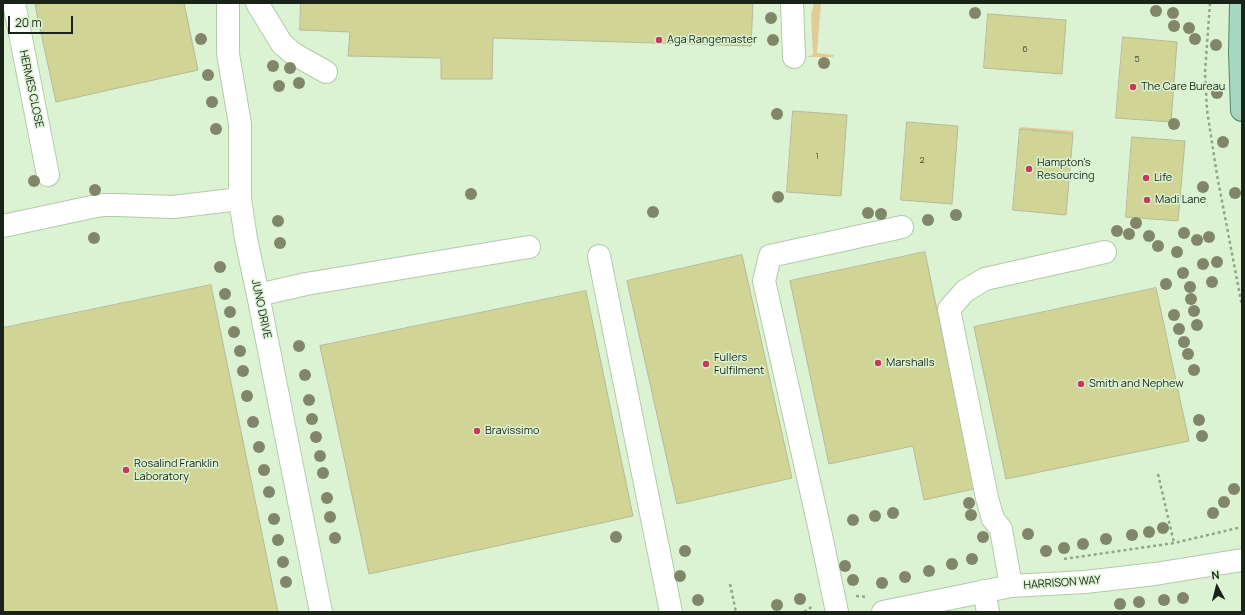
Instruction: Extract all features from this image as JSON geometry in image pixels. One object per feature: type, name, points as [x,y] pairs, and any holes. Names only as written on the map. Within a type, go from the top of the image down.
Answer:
[{"type":"main road","points":[[1241,3],[1240,52],[1242,110]]},
{"type":"street","name":"HERMES CLOSE","points":[[14,3],[48,175]]},
{"type":"street","name":"JUNO DRIVE","points":[[228,3],[228,54],[240,124],[240,199],[246,239],[321,612]]},
{"type":"street","points":[[257,3],[282,44],[294,54],[326,72]]},
{"type":"street","points":[[792,3],[794,57]]},
{"type":"street","points":[[3,226],[102,205],[117,204],[172,207],[240,199]]},
{"type":"street","points":[[837,612],[764,281],[770,256],[902,227]]},
{"type":"street","points":[[258,295],[306,284],[529,247]]},
{"type":"street","points":[[1011,586],[1001,529],[993,519],[986,498],[949,309],[965,291],[985,279],[1105,252]]},
{"type":"street","points":[[598,256],[671,612]]},
{"type":"street","name":"HARRISON WAY","points":[[876,604],[986,602],[1011,586],[1085,582],[1154,574],[1242,560]]},
{"type":"path","points":[[1210,3],[1205,72],[1207,110],[1217,175],[1242,306]]},
{"type":"path","points":[[1158,474],[1174,543]]},
{"type":"path","points":[[1057,560],[1174,543],[1242,527]]},
{"type":"path","points":[[730,584],[736,612]]},
{"type":"path","points":[[853,595],[876,604]]},
{"type":"path","points":[[804,612],[814,605]]},
{"type":"shaded area","points":[[814,3],[821,3],[817,53],[834,55],[833,57],[806,57],[813,55],[811,15]]},
{"type":"shaded area","points":[[1020,127],[1074,131],[1073,134],[1020,129]]},
{"type":"building","points":[[43,3],[184,3],[198,70],[56,102],[35,5]]},
{"type":"building","name":"Aga Rangemaster","points":[[301,3],[753,3],[751,46],[493,38],[492,79],[441,79],[441,58],[348,56],[350,32],[300,30]]},
{"type":"building","points":[[988,14],[1066,20],[1062,74],[984,68]]},
{"type":"building","points":[[1123,37],[1177,42],[1171,122],[1116,118]]},
{"type":"building","points":[[793,111],[847,115],[841,196],[787,192]]},
{"type":"building","points":[[907,122],[958,126],[952,204],[901,200]]},
{"type":"building","points":[[1020,129],[1073,134],[1066,215],[1013,210]]},
{"type":"building","points":[[1132,137],[1185,141],[1178,221],[1126,217]]},
{"type":"building","name":"Marshalls","points":[[925,252],[974,489],[924,500],[913,446],[829,464],[790,281]]},
{"type":"building","name":"Fullers Fulfilment","points":[[742,255],[792,478],[677,504],[627,281]]},
{"type":"building","name":"Rosalind Franklin Laboratory","points":[[211,285],[278,612],[3,612],[3,328]]},
{"type":"building","name":"Smith and Nephew","points":[[1156,288],[1189,441],[1006,479],[974,327]]},
{"type":"building","name":"Bravissimo","points":[[586,291],[633,516],[369,574],[320,346]]},
{"type":"place","name":"Aga Rangemaster","points":[[659,40]]},
{"type":"place","name":"The Care Bureau","points":[[1133,87]]},
{"type":"place","name":"Hampton's Resourcing","points":[[1029,169]]},
{"type":"place","name":"Life","points":[[1146,178]]},
{"type":"place","name":"Madi Lane","points":[[1147,200]]},
{"type":"place","name":"Marshalls","points":[[878,363]]},
{"type":"place","name":"Fullers Fulfilment","points":[[706,364]]},
{"type":"place","name":"Smith and Nephew","points":[[1081,384]]},
{"type":"place","name":"Bravissimo","points":[[477,431]]},
{"type":"place","name":"Rosalind Franklin Laboratory","points":[[126,470]]}]
